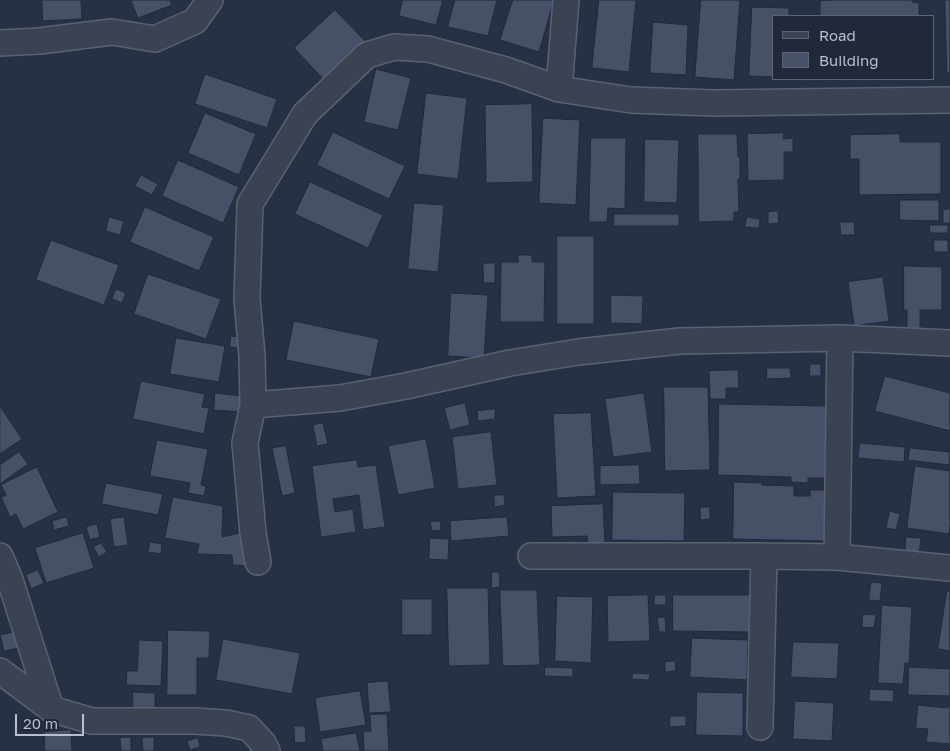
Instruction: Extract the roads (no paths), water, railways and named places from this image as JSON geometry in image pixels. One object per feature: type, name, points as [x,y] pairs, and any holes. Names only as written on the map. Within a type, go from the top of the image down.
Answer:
[{"type":"street","points":[[0,43],[39,41],[112,32],[155,40],[195,21],[210,0]]},
{"type":"street","points":[[559,89],[566,0]]},
{"type":"street","points":[[258,562],[253,533],[245,442],[253,405],[252,356],[246,299],[250,204],[304,114],[367,55],[394,47],[428,49],[506,70],[559,89],[631,100],[704,103],[950,100]]},
{"type":"street","points":[[253,405],[340,398],[510,364],[587,351],[680,341],[840,338],[950,343]]},
{"type":"street","points":[[837,557],[840,338]]},
{"type":"street","points":[[0,556],[10,580],[51,710]]},
{"type":"street","points":[[531,556],[837,557],[950,568]]},
{"type":"street","points":[[760,727],[764,556]]},
{"type":"street","points":[[0,671],[51,710],[92,721],[226,723],[249,728],[263,743],[267,751]]}]
